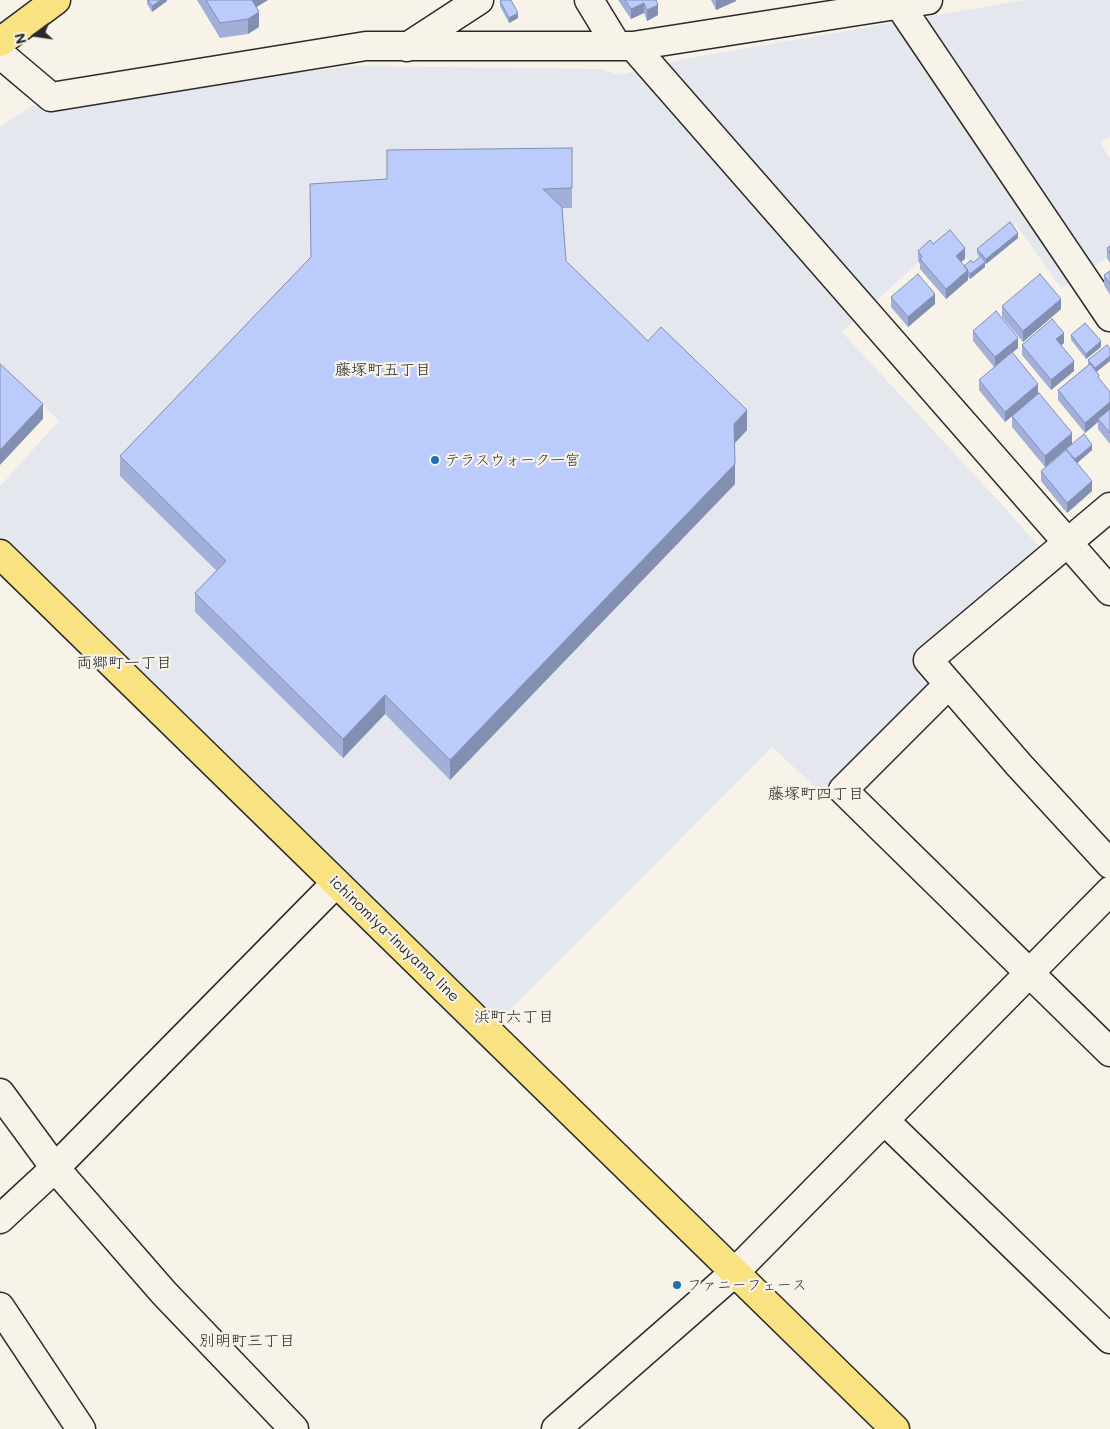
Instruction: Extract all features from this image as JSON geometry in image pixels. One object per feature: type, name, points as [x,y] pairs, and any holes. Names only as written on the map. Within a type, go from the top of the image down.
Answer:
[{"type":"main road","points":[[0,42],[56,0]]},
{"type":"main road","name":"ichinomiya-inuyama line","points":[[0,554],[895,1429]]},
{"type":"street","points":[[407,48],[479,0]]},
{"type":"street","points":[[590,0],[625,46],[1110,591]]},
{"type":"street","points":[[0,54],[51,97],[366,46],[407,48],[625,46],[900,6],[928,0]]},
{"type":"street","points":[[900,6],[1110,317]]},
{"type":"street","points":[[1110,507],[928,660],[1019,765],[1110,864]]},
{"type":"street","points":[[949,684],[843,790],[1110,1052]]},
{"type":"street","points":[[0,1219],[55,1168],[336,883]]},
{"type":"street","points":[[556,1429],[735,1272],[1028,972],[1110,891]]},
{"type":"street","points":[[0,1093],[55,1168],[164,1293],[294,1429]]},
{"type":"street","points":[[884,1121],[1110,1339]]},
{"type":"street","points":[[0,1307],[76,1427]]},
{"type":"shaded area","name":"テラスウォーク一宮","points":[[1024,0],[1110,0],[1110,137],[1100,142],[1110,159],[1110,256],[1061,288],[1016,225],[973,265],[946,237],[842,332],[1042,550],[912,656],[936,683],[824,795],[772,747],[498,1022],[0,548],[0,486],[59,421],[0,364],[0,127],[32,106],[352,66],[600,69],[619,75],[684,59]]},
{"type":"building","points":[[148,0],[161,0],[152,6]]},
{"type":"building","points":[[206,0],[252,0],[259,12],[248,19],[220,23]]},
{"type":"building","points":[[511,0],[518,13],[509,18],[500,1]]},
{"type":"building","points":[[625,0],[656,0],[658,5],[647,10],[644,3],[631,9]]},
{"type":"building","name":"テラスウォーク一宮","points":[[572,148],[572,188],[543,189],[562,207],[566,261],[648,341],[661,327],[747,410],[734,424],[735,464],[450,760],[385,695],[343,739],[195,593],[226,561],[120,456],[311,257],[310,184],[387,179],[387,150]]},
{"type":"building","points":[[1010,222],[1018,233],[986,259],[977,249]]},
{"type":"building","points":[[950,230],[965,248],[956,256],[968,270],[946,289],[920,259],[922,257],[918,251],[930,240],[933,244]]},
{"type":"building","points":[[981,256],[985,262],[970,274],[964,266],[971,260],[973,263]]},
{"type":"building","points":[[1110,271],[1110,284],[1104,275]]},
{"type":"building","points":[[918,274],[935,294],[908,317],[891,297]]},
{"type":"building","points":[[1040,274],[1061,299],[1023,331],[1002,306]]},
{"type":"building","points":[[996,311],[1018,338],[995,357],[973,331]]},
{"type":"building","points":[[1052,319],[1064,333],[1056,339],[1074,361],[1051,380],[1022,345]]},
{"type":"building","points":[[1085,323],[1101,341],[1086,354],[1071,335]]},
{"type":"building","points":[[1107,345],[1110,349],[1110,356],[1095,368],[1088,360]]},
{"type":"building","points":[[1012,352],[1038,384],[1005,412],[979,380]]},
{"type":"building","points":[[0,364],[43,404],[0,450]]},
{"type":"building","points":[[1090,364],[1110,392],[1110,402],[1085,423],[1058,390]]},
{"type":"building","points":[[1039,393],[1072,433],[1045,456],[1012,416]]},
{"type":"building","points":[[1110,409],[1110,433],[1098,419]]},
{"type":"building","points":[[1084,434],[1092,445],[1075,459],[1066,449]]},
{"type":"building","points":[[1066,450],[1092,481],[1067,503],[1041,471]]},
{"type":"place","name":"テラスウォーク一宮","points":[[435,460]]},
{"type":"place","name":"ファニーフェース","points":[[677,1285]]},
{"type":"district","name":"藤塚町五丁目","points":[[383,370]]},
{"type":"district","name":"両郷町一丁目","points":[[124,663]]},
{"type":"district","name":"藤塚町四丁目","points":[[816,794]]},
{"type":"district","name":"浜町六丁目","points":[[514,1017]]},
{"type":"district","name":"別明町三丁目","points":[[247,1341]]}]
